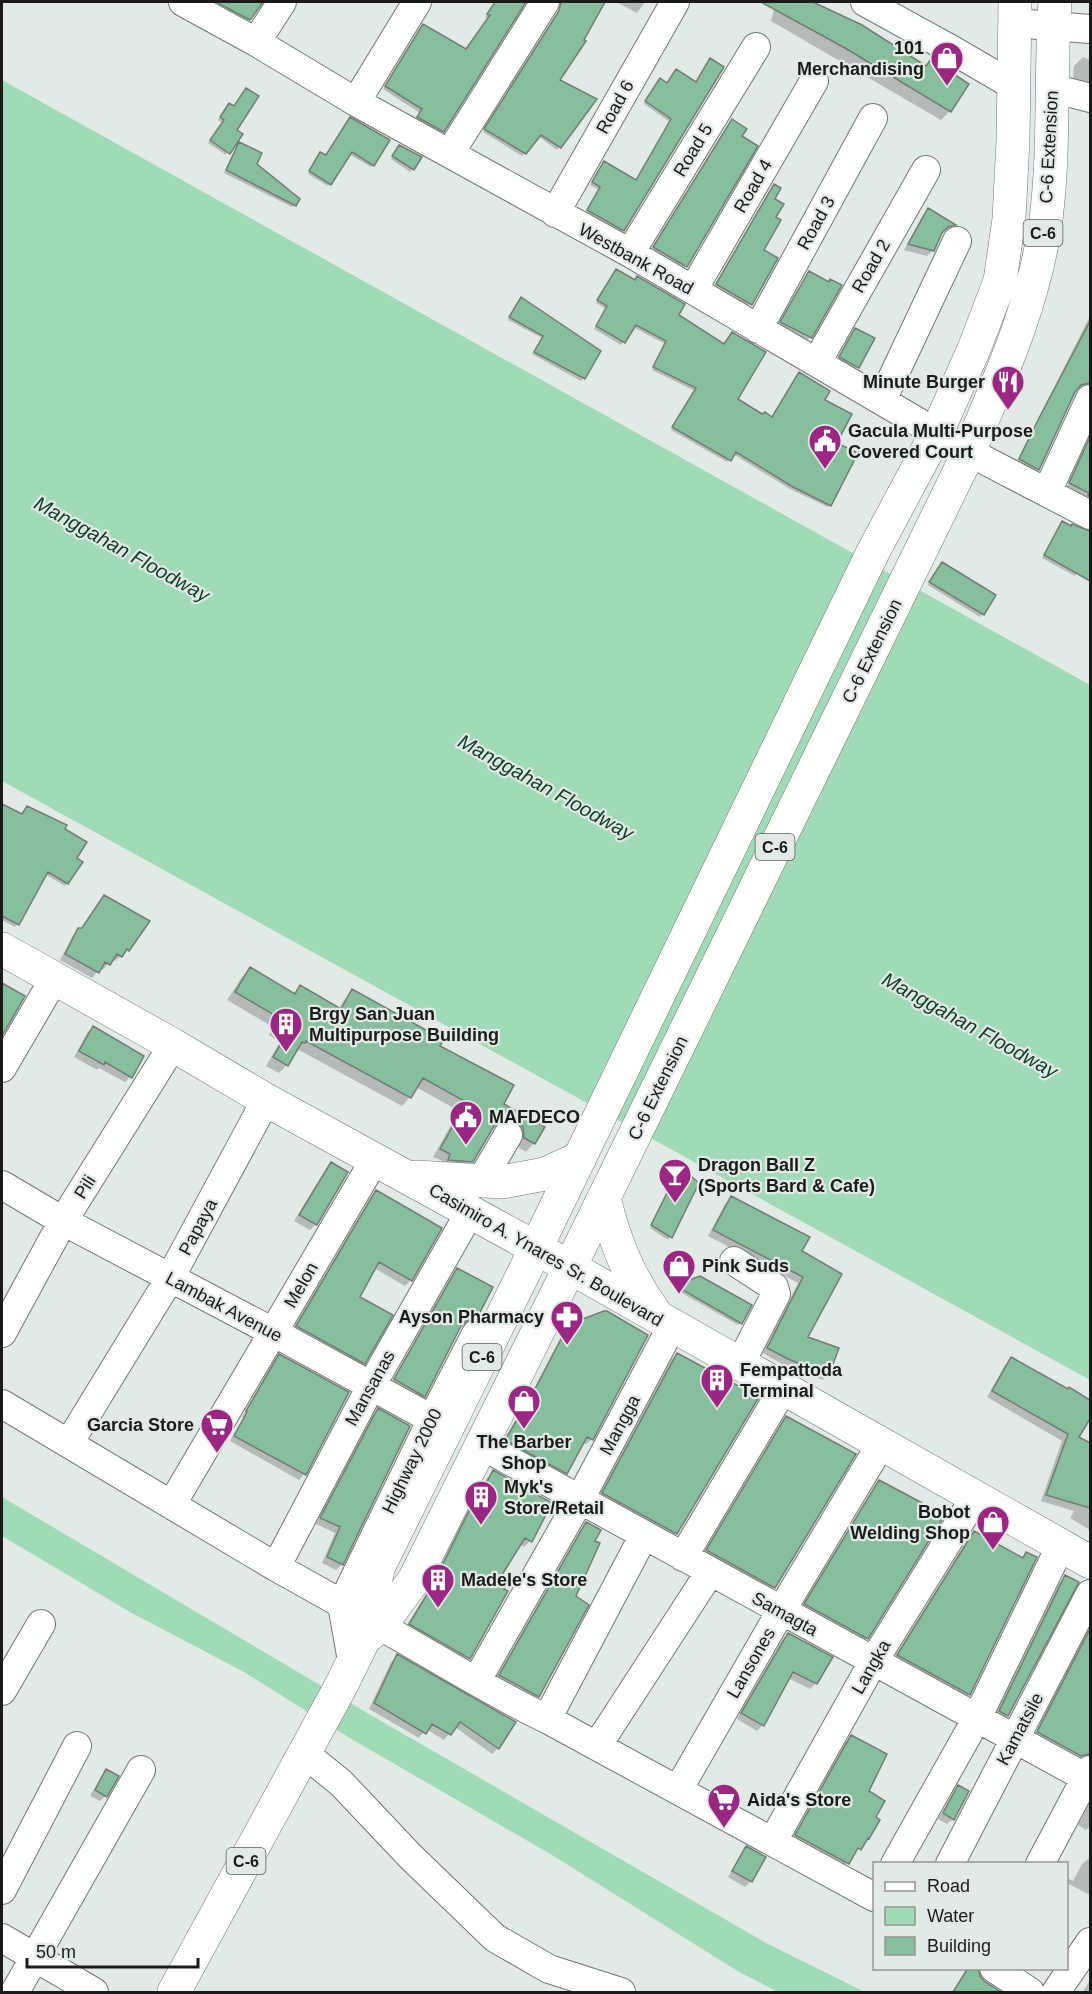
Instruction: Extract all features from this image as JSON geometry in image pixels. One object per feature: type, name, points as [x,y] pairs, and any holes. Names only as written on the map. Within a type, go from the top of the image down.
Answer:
[{"type":"main road","name":"C-6 Extension","points":[[536,1248],[873,552],[936,432],[974,349],[1000,281],[1009,219],[1015,12]]},
{"type":"main road","name":"C-6 Extension","points":[[570,1267],[969,452],[1017,337],[1032,286],[1046,220],[1052,131],[1054,14]]},
{"type":"main road","name":"Casimiro A. Ynares Sr. Boulevard","points":[[2,949],[266,1100],[483,1218],[1090,1562]]},
{"type":"main road","points":[[408,1177],[502,1182],[545,1174],[584,1150]]},
{"type":"main road","points":[[606,1193],[612,1231],[624,1263],[640,1292],[666,1323]]},
{"type":"main road","points":[[483,1218],[513,1277]]},
{"type":"main road","name":"Highway 2000","points":[[360,1652],[379,1566],[440,1423],[513,1277],[536,1248]]},
{"type":"main road","name":"Highway 2000","points":[[174,1992],[360,1652],[414,1580],[570,1267]]},
{"type":"main road","points":[[548,1312],[609,1289]]},
{"type":"street","name":"Westbank Road","points":[[183,2],[256,42],[356,102],[630,253],[969,452],[1090,515]]},
{"type":"street","points":[[256,42],[282,2]]},
{"type":"street","points":[[356,102],[417,2]]},
{"type":"street","points":[[450,153],[545,2]]},
{"type":"street","name":"Road 6","points":[[555,213],[675,2]]},
{"type":"street","points":[[865,2],[1014,86]]},
{"type":"street","points":[[1015,12],[1054,14],[1090,29]]},
{"type":"street","name":"Road 5","points":[[630,253],[756,47]]},
{"type":"street","name":"Road 4","points":[[693,290],[814,81]]},
{"type":"street","points":[[1052,88],[1090,98]]},
{"type":"street","name":"Road 3","points":[[758,329],[873,118]]},
{"type":"street","name":"Road 2","points":[[817,362],[926,170]]},
{"type":"street","points":[[882,400],[957,241]]},
{"type":"street","points":[[1047,492],[1090,399]]},
{"type":"street","points":[[2,1068],[54,979]]},
{"type":"street","name":"Pili","points":[[2,1333],[63,1221],[173,1045]]},
{"type":"street","name":"Papaya","points":[[69,1443],[170,1278],[266,1100]]},
{"type":"street","points":[[481,1181],[508,1135]]},
{"type":"street","name":"Melon","points":[[172,1504],[375,1159]]},
{"type":"street","name":"Lambak Avenue","points":[[2,1185],[63,1221],[440,1423]]},
{"type":"street","name":"Mansanas","points":[[276,1567],[370,1386],[483,1218]]},
{"type":"street","points":[[734,1261],[774,1287],[776,1294],[740,1364]]},
{"type":"street","name":"Mangga","points":[[477,1680],[580,1499],[666,1323]]},
{"type":"street","points":[[683,1557],[783,1389]]},
{"type":"street","points":[[2,1404],[342,1604],[360,1652],[477,1680],[511,1702],[548,1719],[873,1897]]},
{"type":"street","name":"Highway 2000","points":[[342,1604],[440,1423]]},
{"type":"street","name":"Lansones","points":[[678,1790],[881,1444]]},
{"type":"street","name":"Samagta","points":[[481,1445],[873,1662],[1015,1739],[1089,1776]]},
{"type":"street","name":"Langka","points":[[773,1841],[873,1662],[976,1496]]},
{"type":"street","points":[[548,1719],[644,1534]]},
{"type":"street","points":[[896,1862],[977,1718],[1061,1545]]},
{"type":"street","points":[[597,1746],[710,1572]]},
{"type":"street","name":"Kamatsile","points":[[951,1862],[1090,1594]]},
{"type":"street","points":[[2,1691],[41,1624]]},
{"type":"street","points":[[311,1742],[341,1783],[410,1856],[495,1938],[549,1969],[621,1992]]},
{"type":"street","points":[[2,1890],[77,1746]]},
{"type":"street","points":[[15,1992],[141,1770]]},
{"type":"street","points":[[1041,1862],[1089,1776]]},
{"type":"street","points":[[2,1938],[94,1992]]},
{"type":"street","points":[[1056,1992],[1090,1942]]},
{"type":"street","points":[[997,1970],[1030,1992]]},
{"type":"water","name":"Manggahan Floodway","points":[[2,80],[1090,685],[1090,1380],[2,781]]},
{"type":"water","points":[[2,1497],[362,1710],[766,1943],[865,1992],[778,1992],[739,1972],[552,1855],[348,1737],[244,1672],[130,1612],[2,1536]]},
{"type":"building","points":[[216,2],[263,2],[250,20]]},
{"type":"building","points":[[495,2],[526,2],[444,132],[417,117],[422,109],[385,86],[423,24],[466,49],[490,15],[487,14]]},
{"type":"building","points":[[561,2],[605,2],[584,40],[586,41],[560,80],[597,99],[561,148],[541,135],[526,154],[484,129],[559,11]]},
{"type":"building","points":[[761,2],[813,2],[862,25],[926,66],[931,59],[969,84],[951,112],[845,48]]},
{"type":"building","points":[[710,58],[724,67],[624,231],[587,210],[600,187],[592,182],[604,161],[636,180],[671,119],[645,101],[660,78],[667,83],[676,69],[696,82]]},
{"type":"building","points":[[246,88],[259,96],[237,130],[243,134],[230,154],[210,140],[224,120],[220,117],[229,103],[234,106]]},
{"type":"building","points":[[350,117],[390,140],[374,166],[352,152],[331,185],[309,171],[320,152],[326,155]]},
{"type":"building","points":[[732,119],[747,129],[742,136],[758,146],[687,267],[653,247]]},
{"type":"building","points":[[239,142],[262,153],[257,164],[300,199],[296,206],[226,170]]},
{"type":"building","points":[[399,145],[422,157],[414,170],[392,156]]},
{"type":"building","points":[[774,184],[781,188],[775,199],[784,204],[776,217],[781,220],[764,250],[778,258],[752,305],[716,284]]},
{"type":"building","points":[[928,208],[956,225],[948,227],[942,233],[934,251],[908,244]]},
{"type":"building","points":[[616,269],[635,280],[637,276],[685,304],[679,315],[724,344],[732,332],[766,352],[738,399],[762,414],[765,412],[772,417],[799,372],[830,391],[825,400],[852,414],[837,443],[858,453],[831,506],[793,487],[736,452],[731,461],[672,427],[696,388],[653,367],[666,341],[636,325],[625,343],[596,326],[607,306],[597,300]]},
{"type":"building","points":[[809,271],[829,282],[830,279],[842,285],[812,338],[780,322]]},
{"type":"building","points":[[521,297],[601,351],[585,379],[534,352],[543,336],[509,317]]},
{"type":"building","points":[[1090,321],[1090,383],[1081,385],[1075,392],[1039,470],[1019,459]]},
{"type":"building","points":[[855,328],[875,338],[859,368],[839,357]]},
{"type":"building","points":[[1090,437],[1090,497],[1089,493],[1069,483]]},
{"type":"building","points":[[1062,521],[1090,531],[1090,581],[1044,555]]},
{"type":"building","points":[[942,562],[996,595],[984,615],[929,582]]},
{"type":"building","points":[[2,804],[22,814],[27,806],[67,825],[65,829],[87,842],[77,858],[83,862],[68,884],[48,872],[19,925],[2,916]]},
{"type":"building","points":[[104,895],[150,921],[129,951],[127,949],[122,957],[117,954],[110,965],[105,962],[99,973],[65,954],[78,928],[82,928]]},
{"type":"building","points":[[250,967],[295,994],[300,985],[341,1009],[352,989],[444,1040],[440,1046],[514,1085],[504,1104],[545,1127],[535,1144],[524,1138],[523,1127],[517,1121],[500,1120],[494,1126],[473,1162],[448,1160],[450,1154],[440,1149],[466,1102],[423,1078],[411,1098],[306,1041],[302,1042],[288,1066],[273,1057],[287,1033],[276,1027],[281,1019],[235,992]]},
{"type":"building","points":[[2,983],[25,996],[2,1036]]},
{"type":"building","points":[[93,1026],[144,1056],[132,1078],[105,1062],[104,1065],[79,1051]]},
{"type":"building","points":[[331,1162],[348,1172],[317,1225],[299,1215]]},
{"type":"building","name":"Dragon Ball Z (Sports Bard & Cafe)","points":[[680,1167],[699,1183],[672,1238],[651,1225]]},
{"type":"building","points":[[376,1190],[442,1228],[412,1281],[379,1262],[360,1297],[393,1315],[365,1364],[296,1326]]},
{"type":"building","points":[[731,1196],[810,1237],[802,1251],[842,1274],[808,1337],[839,1348],[829,1375],[767,1348],[803,1277],[713,1230]]},
{"type":"building","points":[[457,1268],[493,1287],[477,1318],[468,1320],[461,1326],[425,1397],[394,1379]]},
{"type":"building","points":[[700,1276],[752,1305],[742,1324],[674,1285]]},
{"type":"building","points":[[604,1311],[648,1335],[593,1440],[587,1437],[567,1474],[505,1440],[569,1324]]},
{"type":"building","points":[[677,1353],[759,1397],[677,1534],[602,1493]]},
{"type":"building","points":[[279,1354],[349,1392],[306,1475],[234,1436]]},
{"type":"building","points":[[1011,1357],[1090,1400],[1090,1419],[1079,1437],[1090,1443],[1090,1508],[1046,1495],[1068,1434],[992,1391]]},
{"type":"building","points":[[378,1408],[410,1426],[343,1565],[327,1557],[340,1527],[320,1518]]},
{"type":"building","points":[[786,1416],[856,1454],[775,1588],[706,1550]]},
{"type":"building","points":[[493,1470],[552,1503],[532,1542],[525,1538],[500,1578],[508,1582],[504,1589],[508,1591],[470,1659],[409,1624],[431,1588],[473,1503],[475,1505]]},
{"type":"building","points":[[879,1480],[945,1515],[868,1639],[804,1604]]},
{"type":"building","points":[[586,1522],[601,1530],[595,1541],[600,1543],[576,1596],[589,1605],[539,1697],[499,1675]]},
{"type":"building","points":[[974,1531],[1023,1558],[1026,1552],[1037,1557],[970,1695],[897,1655]]},
{"type":"building","points":[[1065,1575],[1079,1582],[1008,1716],[999,1711]]},
{"type":"building","points":[[1090,1629],[1090,1754],[1081,1756],[1037,1732]]},
{"type":"building","points":[[788,1633],[833,1657],[817,1684],[793,1672],[764,1726],[741,1713]]},
{"type":"building","points":[[397,1654],[516,1722],[499,1749],[460,1722],[451,1735],[432,1724],[426,1734],[374,1703]]},
{"type":"building","points":[[851,1735],[887,1754],[869,1791],[885,1801],[876,1817],[880,1820],[869,1839],[861,1850],[858,1848],[849,1864],[795,1835]]},
{"type":"building","points":[[106,1769],[119,1776],[107,1797],[95,1790]]},
{"type":"building","points":[[958,1785],[969,1791],[954,1820],[943,1813]]},
{"type":"building","points":[[746,1846],[766,1857],[752,1882],[732,1871]]},
{"type":"building","points":[[967,1970],[978,1970],[984,1981],[1001,1992],[953,1992]]},
{"type":"place","name":"101 Merchandising","points":[[947,87]]},
{"type":"place","name":"Minute Burger","points":[[1008,411]]},
{"type":"place","name":"Gacula Multi-Purpose Covered Court","points":[[825,470]]},
{"type":"place","name":"Brgy San Juan Multipurpose Building","points":[[286,1053]]},
{"type":"place","name":"MAFDECO","points":[[466,1146]]},
{"type":"place","name":"Dragon Ball Z (Sports Bard & Cafe)","points":[[675,1204]]},
{"type":"place","name":"Pink Suds","points":[[679,1295]]},
{"type":"place","name":"Ayson Pharmacy","points":[[567,1346]]},
{"type":"place","name":"Fempattoda Terminal","points":[[717,1409]]},
{"type":"place","name":"The Barber Shop","points":[[524,1430]]},
{"type":"place","name":"Garcia Store","points":[[217,1454]]},
{"type":"place","name":"Myk's Store/Retail","points":[[481,1526]]},
{"type":"place","name":"Bobot Welding Shop","points":[[993,1551]]},
{"type":"place","name":"Madele's Store","points":[[438,1609]]},
{"type":"place","name":"Aida's Store","points":[[724,1829]]}]
